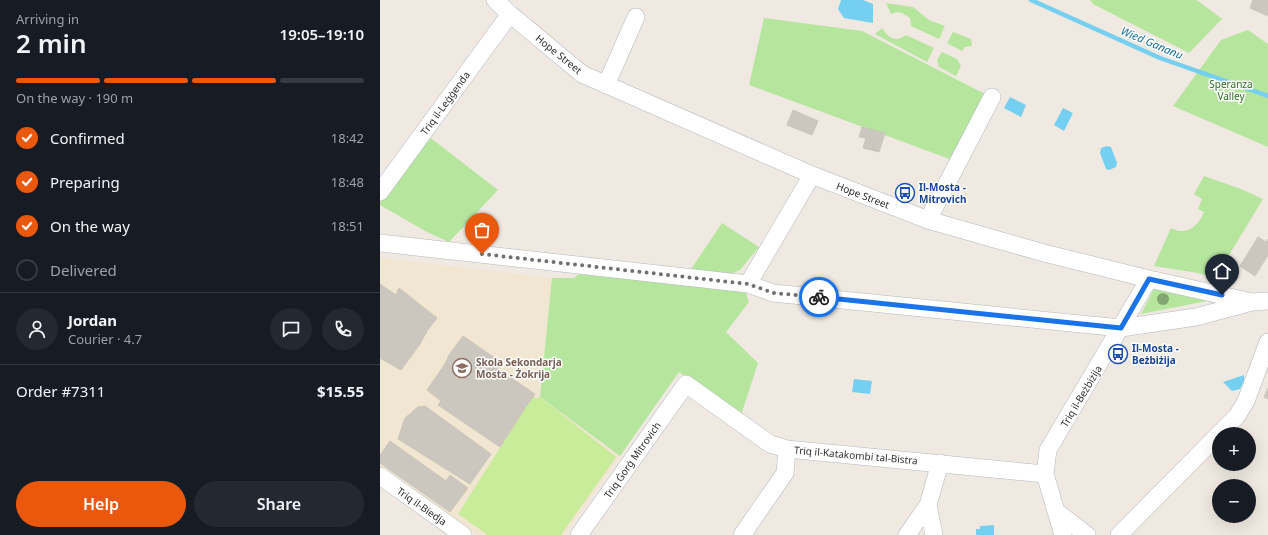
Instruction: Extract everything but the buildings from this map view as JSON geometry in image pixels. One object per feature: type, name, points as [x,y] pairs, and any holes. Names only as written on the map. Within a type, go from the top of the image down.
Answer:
[{"type":"street","name":"Hope Street","points":[[495,0],[582,74],[812,175],[928,220],[1044,253],[1149,279],[1260,301]]},
{"type":"street","name":"Triq il-Leġġenda","points":[[380,192],[510,14]]},
{"type":"street","points":[[606,85],[636,17]]},
{"type":"street","points":[[928,220],[992,97]]},
{"type":"street","points":[[748,284],[812,175]]},
{"type":"street","points":[[380,243],[748,284],[774,293],[1121,328],[1196,317],[1260,301]]},
{"type":"street","name":"Triq il-Beżbiżija","points":[[1045,474],[1048,450],[1149,279]]},
{"type":"street","points":[[1226,427],[1237,416],[1246,401],[1268,342]]},
{"type":"street","name":"Triq il-Katakombi tal-Bistra","points":[[686,384],[770,444],[787,449],[1045,474]]},
{"type":"street","name":"Triq Ġorġ Mitrovich","points":[[579,535],[686,384]]},
{"type":"street","points":[[1119,535],[1212,441]]},
{"type":"street","points":[[742,535],[785,473],[787,449]]},
{"type":"street","points":[[907,535],[928,505],[940,463]]},
{"type":"street","points":[[1045,474],[1063,535]]},
{"type":"street","name":"Triq il-Biedja","points":[[380,476],[463,535]]},
{"type":"street","points":[[928,505],[934,535]]},
{"type":"street","points":[[1057,512],[1087,535]]},
{"type":"shaded area","name":"Skola Sekondarja Mosta - Żokrija","points":[[380,258],[552,278],[540,397],[620,456],[565,535],[478,535],[380,469]]},
{"type":"green space","points":[[1090,0],[1197,0],[1222,19],[1189,53],[1093,4]]},
{"type":"green space","points":[[886,3],[913,7],[929,20],[945,26],[939,39],[911,26],[910,18],[903,13],[896,12],[891,14]]},
{"type":"green space","points":[[764,18],[862,31],[987,95],[955,161],[749,85]]},
{"type":"green space","points":[[882,28],[892,38],[899,39],[906,35],[934,48],[927,62],[875,34]]},
{"type":"green space","name":"Speranza Valley","points":[[1248,30],[1268,44],[1268,147],[1173,106],[1221,40]]},
{"type":"green space","points":[[953,32],[971,39],[972,46],[965,47],[962,51],[947,43]]},
{"type":"green space","points":[[942,52],[957,59],[961,66],[956,76],[939,67],[937,60]]},
{"type":"green space","points":[[428,136],[498,190],[449,242],[427,232],[380,205],[380,201]]},
{"type":"green space","points":[[1204,176],[1241,189],[1263,199],[1220,270],[1212,268],[1209,276],[1154,266],[1171,228],[1180,231],[1189,230],[1201,219],[1204,212],[1198,209],[1202,199],[1194,194]]},
{"type":"green space","points":[[722,223],[759,247],[740,270],[724,277],[689,272]]},
{"type":"green space","points":[[584,270],[745,291],[749,302],[726,332],[758,363],[740,418],[679,372],[620,456],[540,397],[552,278],[574,278]]},
{"type":"green space","points":[[1154,289],[1207,301],[1141,314]]},
{"type":"green space","points":[[533,396],[536,399],[540,397],[616,457],[561,535],[488,535],[458,514]]},
{"type":"water","points":[[841,0],[863,0],[873,4],[873,23],[844,18],[838,9]]},
{"type":"water","points":[[1010,97],[1026,105],[1021,117],[1004,108]]},
{"type":"water","points":[[1063,108],[1073,113],[1064,131],[1054,125]]},
{"type":"water","points":[[1107,146],[1111,147],[1117,163],[1116,167],[1109,170],[1106,169],[1100,153],[1101,148]]},
{"type":"water","points":[[1244,375],[1244,381],[1240,389],[1232,391],[1223,382]]},
{"type":"water","points":[[854,379],[872,381],[870,394],[852,392]]},
{"type":"water","points":[[994,525],[994,535],[976,535],[976,529],[980,529],[980,526]]},
{"type":"waterway","name":"Wied Gananu","points":[[1031,0],[1160,58],[1268,96]]},
{"type":"way so far","points":[[482,254],[748,284],[774,293],[819,297]]},
{"type":"place","name":"Il-Mosta - Mitrovich","points":[[905,193]]},
{"type":"place","name":"Il-Mosta - Beżbiżija","points":[[1118,354]]},
{"type":"place","name":"Skola Sekondarja Mosta - Żokrija","points":[[462,368]]},
{"type":"route","points":[[819,297],[1121,328],[1149,279],[1222,295]]}]
